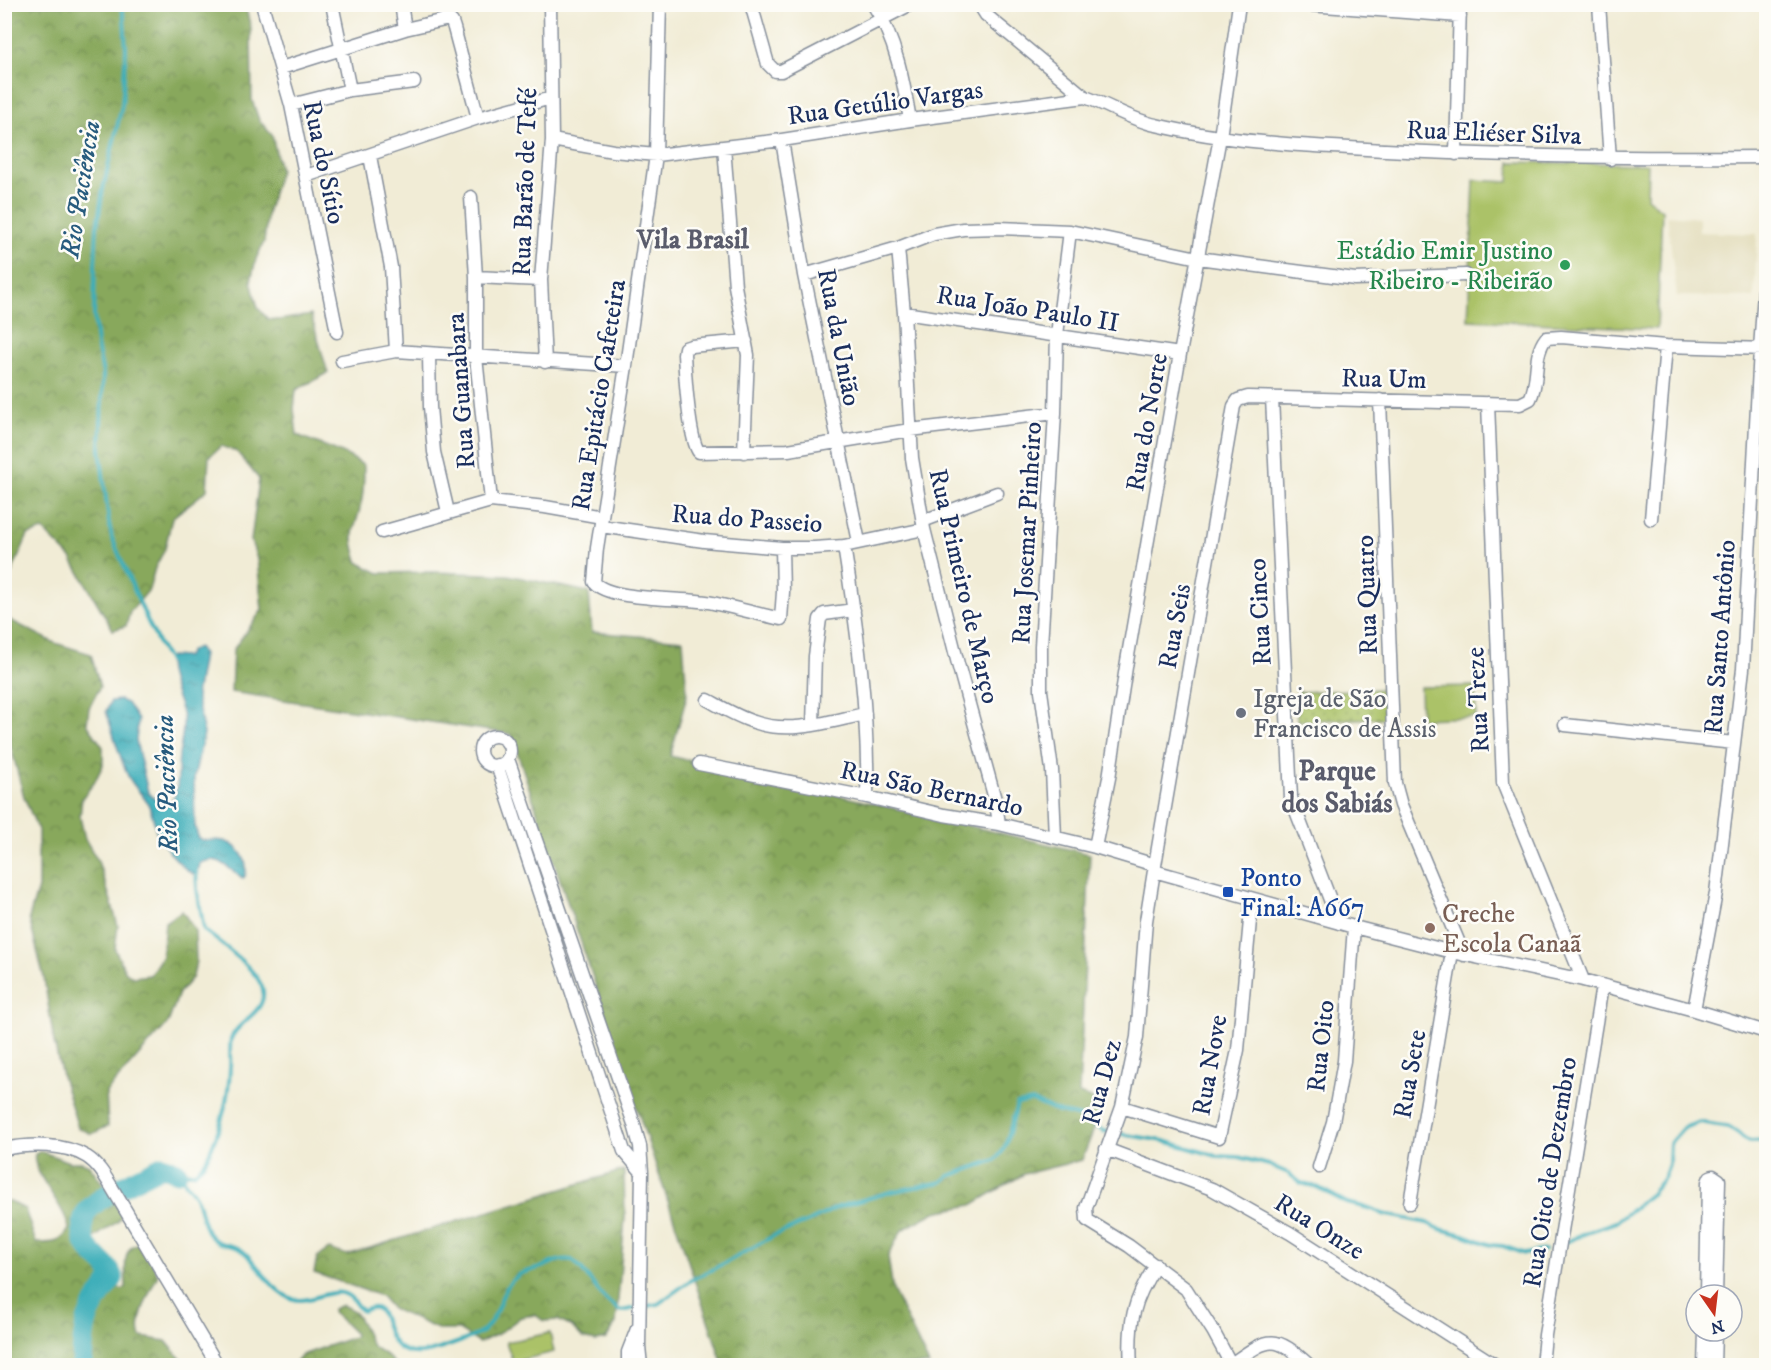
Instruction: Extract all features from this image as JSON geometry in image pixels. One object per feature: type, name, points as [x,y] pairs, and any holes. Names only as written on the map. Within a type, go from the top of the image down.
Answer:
[{"type":"street","name":"Rua do Sítio","points":[[262,4],[291,105],[337,332]]},
{"type":"street","points":[[332,4],[350,90]]},
{"type":"street","points":[[401,4],[405,29]]},
{"type":"street","name":"Rua Barão de Tefé","points":[[545,362],[541,280],[552,140],[550,4]]},
{"type":"street","name":"Rua Epitácio Cafeteira","points":[[660,4],[656,155],[593,576],[596,585],[607,590],[664,599],[711,602],[782,619],[782,548]]},
{"type":"street","points":[[751,4],[771,68],[781,71],[911,4]]},
{"type":"street","points":[[873,4],[883,20],[900,66],[910,120]]},
{"type":"street","points":[[979,4],[986,15],[1085,97]]},
{"type":"street","name":"Rua do Norte","points":[[1095,847],[1109,778],[1180,354],[1220,137],[1239,4]]},
{"type":"street","points":[[1296,4],[1460,10],[1456,154]]},
{"type":"street","points":[[1599,4],[1610,159]]},
{"type":"street","points":[[281,68],[405,29],[449,20],[454,28],[478,118]]},
{"type":"street","points":[[291,105],[350,90],[414,82]]},
{"type":"street","name":"Rua Getúlio Vargas","points":[[552,140],[614,152],[656,155],[782,140],[910,120],[1085,97],[1105,103],[1127,115],[1155,125],[1220,137]]},
{"type":"street","points":[[306,176],[478,118],[551,98]]},
{"type":"street","name":"Rua Eliéser Silva","points":[[1220,137],[1299,145],[1456,154],[1610,159],[1767,158]]},
{"type":"street","name":"Rua da União","points":[[782,140],[804,274],[859,542]]},
{"type":"street","points":[[724,147],[735,286],[747,356],[744,452]]},
{"type":"street","points":[[370,156],[391,267],[396,351]]},
{"type":"street","name":"Rua Guanabara","points":[[471,197],[476,278],[476,357],[491,501]]},
{"type":"street","points":[[804,274],[898,248],[934,234],[963,229],[999,228],[1070,231],[1198,258],[1355,279],[1466,275]]},
{"type":"street","name":"Rua Josemar Pinheiro","points":[[1054,837],[1052,770],[1041,691],[1041,669],[1057,335],[1070,231]]},
{"type":"street","name":"Rua Primeiro de Março","points":[[898,248],[912,458],[924,525],[957,664],[996,802],[999,824]]},
{"type":"street","name":"Rua Santo Antônio","points":[[1694,1010],[1716,893],[1743,669],[1767,264]]},
{"type":"street","name":"Rua Guanabara","points":[[476,278],[541,280]]},
{"type":"street","name":"Rua João Paulo II","points":[[904,313],[1180,354]]},
{"type":"street","name":"Rua Um","points":[[1248,397],[1520,404],[1530,399],[1534,393],[1537,357],[1546,338],[1561,337],[1666,346]]},
{"type":"street","points":[[746,341],[685,348],[689,411],[696,448],[702,453],[788,450],[910,430],[1055,413]]},
{"type":"street","points":[[1651,519],[1666,346],[1763,349]]},
{"type":"street","points":[[342,361],[396,351],[626,366]]},
{"type":"street","points":[[429,354],[430,417],[434,452],[448,512]]},
{"type":"street","name":"Rua Seis","points":[[1154,868],[1234,406],[1238,400],[1248,397]]},
{"type":"street","name":"Rua Cinco","points":[[1272,398],[1291,798],[1339,923]]},
{"type":"street","name":"Rua Quatro","points":[[1380,400],[1395,783],[1401,805],[1458,953]]},
{"type":"street","name":"Rua Treze","points":[[1488,403],[1503,783],[1583,981]]},
{"type":"street","name":"Rua do Passeio","points":[[382,532],[491,501],[545,507],[602,522],[704,541],[782,548],[814,548],[844,546],[924,525],[997,493]]},
{"type":"street","points":[[844,546],[854,610],[865,714],[868,756],[867,797]]},
{"type":"street","points":[[813,725],[815,656],[820,619],[824,614],[854,610]]},
{"type":"street","points":[[708,700],[756,723],[786,727],[813,725],[865,714]]},
{"type":"street","points":[[1565,725],[1734,743]]},
{"type":"street","points":[[641,1365],[642,1172],[640,1146],[633,1120],[502,762],[624,1151],[642,1172]]},
{"type":"street","name":"Rua São Bernardo","points":[[699,764],[867,797],[944,815],[999,824],[1095,847],[1252,899],[1339,923],[1583,981],[1767,1032]]},
{"type":"street","name":"Rua Dez","points":[[1154,868],[1146,921],[1137,1037],[1122,1107],[1086,1208],[1087,1220],[1156,1264]]},
{"type":"street","name":"Rua Nove","points":[[1122,1107],[1219,1137],[1238,1050],[1252,899]]},
{"type":"street","name":"Rua Oito","points":[[1319,1167],[1333,1122],[1344,1061],[1354,927]]},
{"type":"street","name":"Rua Sete","points":[[1410,1203],[1458,953]]},
{"type":"street","name":"Rua Oito de Dezembro","points":[[1542,1365],[1602,986]]},
{"type":"street","name":"Rua Onze","points":[[1108,1144],[1212,1189],[1290,1233],[1497,1365]]},
{"type":"street","points":[[4,1149],[53,1146],[86,1156],[94,1163],[111,1186],[218,1365]]},
{"type":"street","points":[[1706,1283],[1708,1182],[1713,1176],[1719,1180],[1716,1283]]},
{"type":"street","points":[[1131,1365],[1132,1312],[1142,1286],[1156,1264],[1186,1289],[1213,1331],[1231,1365],[1260,1344],[1276,1341],[1284,1344],[1310,1365]]},
{"type":"street","points":[[628,1365],[628,1352],[640,1322]]},
{"type":"street","points":[[1704,1365],[1705,1343]]},
{"type":"street","points":[[1714,1365],[1715,1343]]},
{"type":"shaded area","points":[[1667,215],[1699,218],[1699,232],[1757,234],[1754,297],[1677,296]]},
{"type":"green space","points":[[4,5],[245,5],[251,28],[252,100],[259,120],[272,135],[280,170],[268,210],[264,242],[256,259],[251,281],[258,308],[268,319],[278,320],[311,315],[328,373],[296,390],[294,409],[297,435],[341,452],[364,466],[363,495],[353,536],[359,563],[379,573],[434,572],[508,575],[589,592],[592,632],[683,640],[687,696],[670,756],[1090,854],[1079,1094],[1104,1103],[1082,1160],[1024,1174],[972,1205],[935,1212],[902,1230],[888,1256],[893,1290],[929,1365],[723,1365],[511,734],[231,692],[233,650],[262,610],[257,559],[251,541],[259,479],[237,452],[221,446],[209,457],[207,490],[172,518],[165,549],[155,568],[149,590],[130,612],[126,626],[113,630],[71,558],[43,530],[28,535],[11,574],[5,574]]},
{"type":"green space","name":"Estádio Emir Justino Ribeiro - Ribeirão","points":[[1510,162],[1648,164],[1647,198],[1662,210],[1657,329],[1468,320],[1474,180],[1509,182]]},
{"type":"green space","points":[[4,617],[55,643],[91,654],[100,687],[89,708],[87,724],[103,747],[103,765],[94,783],[82,798],[80,817],[85,839],[98,861],[111,901],[118,926],[115,949],[125,971],[133,977],[150,975],[162,956],[165,922],[182,911],[195,930],[196,961],[193,977],[179,993],[168,1023],[106,1092],[108,1126],[92,1134],[78,1128],[62,1076],[44,978],[29,918],[38,888],[38,830],[24,797],[6,728]]},
{"type":"green space","points":[[1475,686],[1476,717],[1421,719],[1420,687]]},
{"type":"green space","points":[[1386,689],[1387,718],[1297,721],[1297,692]]},
{"type":"green space","points":[[40,1151],[69,1162],[82,1162],[89,1165],[125,1213],[117,1222],[94,1238],[98,1259],[112,1281],[122,1290],[126,1287],[125,1266],[128,1253],[136,1244],[143,1243],[158,1275],[141,1314],[139,1330],[141,1337],[166,1341],[186,1365],[5,1366],[5,1201],[25,1209],[36,1243],[56,1242],[63,1238],[69,1229],[62,1210],[38,1170],[35,1154]]},
{"type":"green space","points":[[624,1170],[625,1218],[616,1323],[606,1339],[596,1341],[583,1338],[572,1327],[558,1320],[544,1321],[535,1315],[521,1317],[498,1334],[479,1343],[459,1330],[440,1330],[392,1309],[381,1296],[314,1273],[317,1257],[329,1249],[347,1255]]},
{"type":"green space","points":[[342,1305],[354,1311],[372,1346],[396,1365],[294,1365],[302,1355],[354,1337],[355,1334],[333,1312],[333,1309]]},
{"type":"green space","points":[[550,1333],[554,1352],[513,1362],[506,1342]]},
{"type":"water","points":[[198,647],[203,655],[196,695],[204,734],[194,777],[195,827],[199,839],[224,841],[239,850],[246,865],[243,878],[214,860],[200,863],[199,868],[193,874],[183,867],[168,850],[157,833],[147,802],[128,776],[106,711],[111,701],[120,700],[127,703],[138,720],[136,741],[148,792],[160,804],[164,805],[173,800],[177,783],[183,718],[170,678],[168,663],[170,656],[186,657],[191,650]]},
{"type":"waterway","name":"Rio Paciência","points":[[121,4],[126,49],[122,105],[103,189],[97,227],[95,265],[94,316],[103,374],[100,449],[112,538],[147,620],[171,663]]},
{"type":"waterway","name":"Rio Paciência","points":[[177,1172],[194,1173],[206,1160],[216,1138],[226,1103],[231,1039],[239,1027],[256,1011],[263,999],[263,991],[255,975],[204,930],[196,867]]},
{"type":"waterway","points":[[177,1172],[196,1198],[204,1225],[212,1238],[243,1251],[281,1293],[296,1300],[343,1293],[350,1297],[362,1311],[370,1308],[379,1311],[394,1343],[413,1353],[433,1351],[479,1334],[489,1325],[503,1294],[513,1280],[522,1273],[560,1260],[572,1260],[601,1294],[621,1311],[658,1304],[691,1280],[775,1235],[838,1207],[890,1192],[942,1182],[949,1176],[995,1160],[1006,1144],[1017,1104],[1032,1101],[1056,1111],[1084,1118],[1103,1131],[1164,1141],[1217,1156],[1239,1157],[1269,1165],[1288,1173],[1301,1183],[1317,1187],[1347,1203],[1383,1214],[1427,1223],[1525,1254],[1545,1250]]},
{"type":"waterway","points":[[1566,1242],[1616,1222],[1651,1194],[1664,1178],[1669,1164],[1670,1143],[1683,1128],[1700,1122],[1728,1127],[1750,1142],[1766,1141]]},
{"type":"waterway","name":"Rio Paciência","points":[[82,1366],[83,1339],[88,1319],[97,1300],[113,1278],[108,1268],[85,1242],[83,1228],[86,1213],[103,1198],[162,1166],[177,1172]]},
{"type":"place","name":"Estádio Emir Justino Ribeiro - Ribeirão","points":[[1565,265]]},
{"type":"place","name":"Igreja de São Francisco de Assis","points":[[1241,713]]},
{"type":"place","name":"Ponto Final: A667","points":[[1228,892]]},
{"type":"place","name":"Creche Escola Canaã","points":[[1430,928]]},
{"type":"district","name":"Vila Brasil","points":[[693,239]]},
{"type":"district","name":"Parque dos Sabiás","points":[[1337,786]]}]
